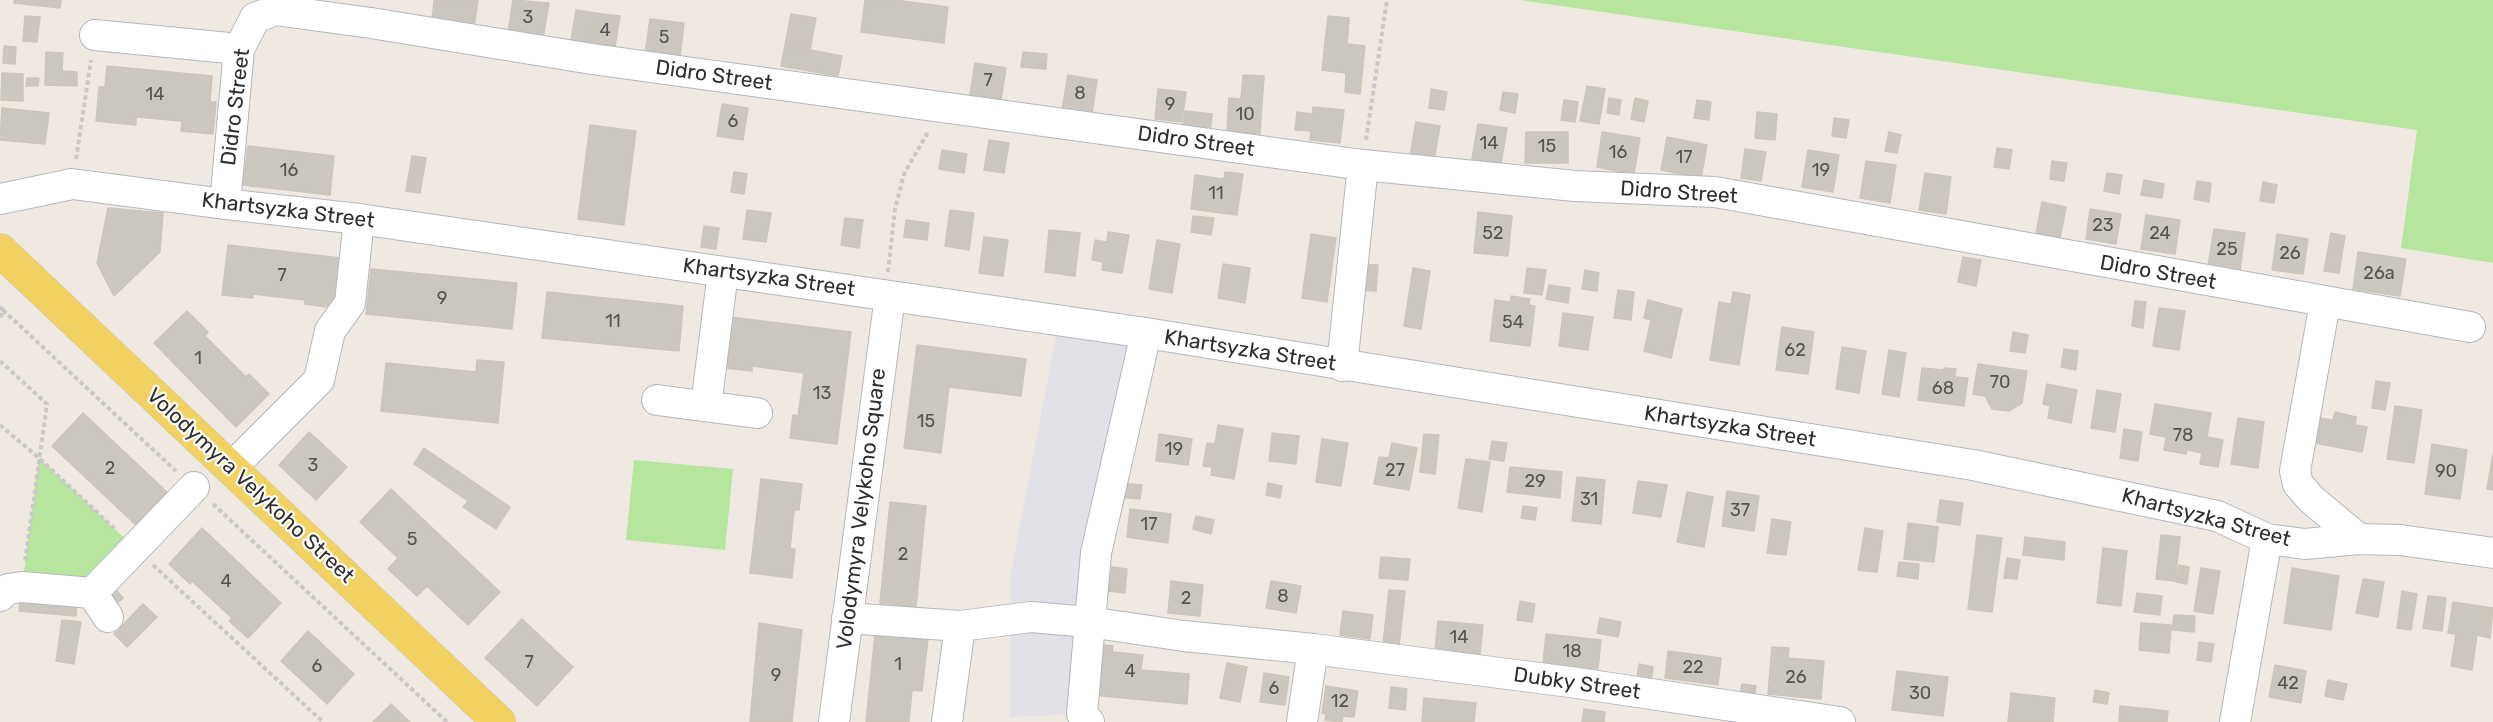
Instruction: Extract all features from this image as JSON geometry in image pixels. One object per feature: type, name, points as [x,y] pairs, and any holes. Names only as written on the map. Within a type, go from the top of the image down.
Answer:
[{"type":"main road","name":"Volodymyra Velykoho Street","points":[[0,250],[499,722]]},
{"type":"street","name":"Didro Street","points":[[225,204],[239,49],[255,18],[275,10],[371,23],[592,59],[1363,165],[1575,186],[1715,192],[2469,327]]},
{"type":"street","points":[[95,35],[239,49]]},
{"type":"street","points":[[1342,366],[1363,165]]},
{"type":"street","name":"Khartsyzka Street","points":[[0,199],[72,184],[359,219],[1146,333],[1972,465],[2217,516],[2267,539],[2305,544],[2360,539],[2400,540],[2493,553]]},
{"type":"street","points":[[231,468],[319,380],[330,331],[351,303],[359,219]]},
{"type":"street","points":[[706,406],[723,272]]},
{"type":"street","name":"Volodymyra Velykoho Square","points":[[834,722],[890,296]]},
{"type":"street","points":[[2325,303],[2295,471],[2298,484],[2311,499],[2360,539]]},
{"type":"street","points":[[1085,718],[1089,622],[1096,553],[1146,333]]},
{"type":"street","points":[[657,400],[757,413]]},
{"type":"street","points":[[11,591],[100,605],[136,549],[194,487]]},
{"type":"street","points":[[2235,722],[2267,539]]},
{"type":"street","name":"Dubky Street","points":[[848,618],[960,626],[1031,617],[1089,622],[1184,636],[1314,649],[1570,682],[1840,722]]},
{"type":"street","points":[[947,722],[960,626]]},
{"type":"street","points":[[1302,722],[1314,649]]},
{"type":"path","points":[[1363,165],[1387,0]]},
{"type":"path","points":[[72,184],[95,35]]},
{"type":"path","points":[[890,296],[887,276],[895,209],[904,174],[923,138],[948,108]]},
{"type":"path","points":[[0,319],[2,308]]},
{"type":"path","points":[[2,308],[447,722]]},
{"type":"path","points":[[0,361],[47,404],[39,458],[11,591]]},
{"type":"path","points":[[0,425],[39,458],[323,722]]},
{"type":"shaded area","points":[[1059,320],[1146,333],[1082,714],[1010,717],[1011,572]]},
{"type":"green space","points":[[1520,0],[2493,0],[2493,263],[2401,248],[2417,130]]},
{"type":"green space","points":[[39,458],[136,549],[92,593],[22,587]]},
{"type":"green space","points":[[634,460],[733,469],[725,550],[626,540]]},
{"type":"building","points":[[15,0],[61,0],[60,8],[14,3]]},
{"type":"building","points":[[434,0],[478,0],[474,27],[432,22]]},
{"type":"building","points":[[513,0],[549,3],[543,38],[508,33]]},
{"type":"building","points":[[865,0],[895,0],[948,7],[944,43],[861,32]]},
{"type":"building","points":[[576,10],[595,13],[590,43],[571,40]]},
{"type":"building","points":[[595,13],[620,16],[615,47],[590,43]]},
{"type":"building","points":[[791,14],[816,18],[810,50],[785,45]]},
{"type":"building","points":[[25,16],[40,17],[37,42],[23,41]]},
{"type":"building","points":[[1328,16],[1349,18],[1347,44],[1365,46],[1360,94],[1345,92],[1346,73],[1322,70]]},
{"type":"building","points":[[650,19],[684,23],[680,57],[645,53]]},
{"type":"building","points":[[785,45],[842,56],[838,76],[781,66]]},
{"type":"building","points":[[4,46],[16,47],[15,64],[3,63]]},
{"type":"building","points":[[46,52],[63,53],[62,71],[77,72],[77,86],[45,85]]},
{"type":"building","points":[[1023,52],[1047,54],[1046,69],[1021,67]]},
{"type":"building","points":[[975,63],[1006,68],[1001,100],[970,95]]},
{"type":"building","points":[[107,66],[212,76],[210,102],[216,102],[213,134],[181,131],[182,121],[136,117],[136,125],[96,121],[99,87],[105,87]]},
{"type":"building","points":[[2,73],[23,74],[23,101],[1,100]]},
{"type":"building","points":[[1068,75],[1097,80],[1092,114],[1062,109]]},
{"type":"building","points":[[1243,75],[1264,76],[1260,134],[1227,131],[1229,98],[1241,99]]},
{"type":"building","points":[[27,78],[39,78],[38,86],[26,86]]},
{"type":"building","points":[[1587,86],[1605,89],[1599,124],[1580,121]]},
{"type":"building","points":[[1158,89],[1186,92],[1182,122],[1155,119]]},
{"type":"building","points":[[1431,89],[1447,92],[1444,110],[1429,108]]},
{"type":"building","points":[[1503,92],[1518,94],[1515,113],[1500,110]]},
{"type":"building","points":[[1609,98],[1621,100],[1619,115],[1607,113]]},
{"type":"building","points":[[1635,98],[1648,101],[1644,122],[1631,119]]},
{"type":"building","points":[[1564,100],[1578,102],[1575,122],[1561,120]]},
{"type":"building","points":[[1697,100],[1711,102],[1709,120],[1694,118]]},
{"type":"building","points":[[722,104],[748,108],[743,140],[717,136]]},
{"type":"building","points":[[1313,107],[1344,110],[1340,143],[1310,140],[1311,131],[1295,130],[1297,112],[1312,114]]},
{"type":"building","points":[[2,108],[49,113],[45,144],[0,140]]},
{"type":"building","points":[[1185,111],[1212,114],[1209,143],[1182,139]]},
{"type":"building","points":[[1757,112],[1777,114],[1775,140],[1755,138]]},
{"type":"building","points":[[1834,118],[1849,120],[1846,138],[1832,136]]},
{"type":"building","points":[[1416,122],[1440,126],[1434,160],[1410,157]]},
{"type":"building","points":[[1478,124],[1507,128],[1501,164],[1472,159]]},
{"type":"building","points":[[590,125],[636,131],[624,225],[578,219]]},
{"type":"building","points":[[1526,132],[1568,132],[1568,163],[1525,163]]},
{"type":"building","points":[[1602,132],[1640,138],[1634,174],[1597,167]]},
{"type":"building","points":[[1889,132],[1901,135],[1897,153],[1885,151]]},
{"type":"building","points":[[1667,137],[1707,145],[1701,178],[1661,170]]},
{"type":"building","points":[[989,140],[1009,143],[1004,173],[984,170]]},
{"type":"building","points":[[248,146],[334,156],[330,195],[243,185]]},
{"type":"building","points":[[1997,148],[2012,150],[2009,169],[1994,167]]},
{"type":"building","points":[[1745,149],[1766,152],[1761,181],[1741,178]]},
{"type":"building","points":[[942,150],[967,154],[964,173],[939,169]]},
{"type":"building","points":[[1808,150],[1839,155],[1833,192],[1802,187]]},
{"type":"building","points":[[412,156],[426,158],[420,193],[406,191]]},
{"type":"building","points":[[1866,161],[1896,165],[1890,203],[1860,198]]},
{"type":"building","points":[[2052,161],[2067,163],[2064,181],[2050,179]]},
{"type":"building","points":[[734,172],[747,174],[744,194],[731,192]]},
{"type":"building","points":[[1225,172],[1243,174],[1237,215],[1191,209],[1195,175],[1224,179]]},
{"type":"building","points":[[1925,173],[1951,177],[1946,214],[1919,210]]},
{"type":"building","points":[[2107,173],[2122,175],[2119,194],[2104,191]]},
{"type":"building","points":[[2144,180],[2164,184],[2162,198],[2141,195]]},
{"type":"building","points":[[2197,181],[2211,183],[2209,202],[2194,199]]},
{"type":"building","points":[[2263,182],[2277,185],[2274,203],[2260,201]]},
{"type":"building","points":[[2042,202],[2066,207],[2060,238],[2036,234]]},
{"type":"building","points":[[108,208],[163,213],[160,252],[114,296],[97,263]]},
{"type":"building","points":[[2090,209],[2121,214],[2116,244],[2086,239]]},
{"type":"building","points":[[747,210],[771,213],[766,242],[743,239]]},
{"type":"building","points":[[950,210],[974,213],[969,250],[945,246]]},
{"type":"building","points":[[1478,212],[1512,216],[1508,256],[1474,253]]},
{"type":"building","points":[[2146,215],[2180,220],[2175,254],[2141,249]]},
{"type":"building","points":[[1193,216],[1214,218],[1211,235],[1191,232]]},
{"type":"building","points":[[845,218],[863,220],[859,248],[841,245]]},
{"type":"building","points":[[906,220],[929,223],[927,240],[904,237]]},
{"type":"building","points":[[704,226],[719,228],[716,249],[701,247]]},
{"type":"building","points":[[2214,229],[2245,233],[2240,270],[2208,266]]},
{"type":"building","points":[[1049,230],[1080,233],[1075,276],[1045,272]]},
{"type":"building","points":[[1108,232],[1129,235],[1122,273],[1102,270],[1103,262],[1092,260],[1095,240],[1107,242]]},
{"type":"building","points":[[2331,233],[2345,236],[2339,273],[2324,271]]},
{"type":"building","points":[[1311,234],[1336,238],[1327,302],[1302,298]]},
{"type":"building","points":[[2277,234],[2308,239],[2303,274],[2272,270]]},
{"type":"building","points":[[984,237],[1008,240],[1003,276],[979,273]]},
{"type":"building","points":[[1157,240],[1180,244],[1172,293],[1149,289]]},
{"type":"building","points":[[228,245],[341,258],[335,308],[305,304],[305,300],[253,294],[253,298],[222,295]]},
{"type":"building","points":[[2358,252],[2406,259],[2400,296],[2353,289]]},
{"type":"building","points":[[1963,257],[1981,260],[1976,286],[1958,282]]},
{"type":"building","points":[[1223,264],[1250,268],[1245,303],[1218,298]]},
{"type":"building","points":[[1361,264],[1378,265],[1376,291],[1359,290]]},
{"type":"building","points":[[1413,268],[1430,271],[1421,329],[1404,326]]},
{"type":"building","points":[[1527,268],[1546,270],[1542,295],[1524,293]]},
{"type":"building","points":[[371,269],[517,283],[512,329],[366,314]]},
{"type":"building","points":[[1585,270],[1599,273],[1597,291],[1582,289]]},
{"type":"building","points":[[1549,285],[1570,288],[1568,303],[1546,299]]},
{"type":"building","points":[[1618,290],[1634,292],[1631,320],[1614,318]]},
{"type":"building","points":[[547,292],[683,306],[679,351],[542,338]]},
{"type":"building","points":[[1733,292],[1750,295],[1739,365],[1710,360],[1719,302],[1731,304]]},
{"type":"building","points":[[1511,296],[1530,299],[1529,305],[1535,306],[1530,346],[1490,341],[1495,300],[1510,302]]},
{"type":"building","points":[[1648,300],[1682,309],[1671,358],[1644,351],[1651,320],[1644,318]]},
{"type":"building","points":[[2135,301],[2146,302],[2143,328],[2132,326]]},
{"type":"building","points":[[2159,308],[2185,311],[2179,350],[2153,346]]},
{"type":"building","points":[[187,311],[208,332],[205,336],[246,377],[249,374],[269,394],[236,427],[154,343]]},
{"type":"building","points":[[1563,313],[1593,317],[1588,350],[1559,346]]},
{"type":"building","points":[[730,317],[851,332],[837,444],[790,438],[793,415],[798,416],[804,373],[752,366],[752,371],[724,368]]},
{"type":"building","points":[[1782,327],[1814,332],[1808,374],[1776,370]]},
{"type":"building","points":[[2013,332],[2028,335],[2025,353],[2010,351]]},
{"type":"building","points":[[917,345],[1026,359],[1021,396],[949,387],[941,453],[904,448]]},
{"type":"building","points":[[1842,347],[1866,351],[1859,393],[1836,389]]},
{"type":"building","points":[[2064,349],[2078,351],[2076,370],[2061,367]]},
{"type":"building","points":[[1889,350],[1906,353],[1899,397],[1882,394]]},
{"type":"building","points":[[477,360],[504,362],[498,423],[381,411],[386,363],[476,372]]},
{"type":"building","points":[[1978,364],[2027,371],[2022,403],[2009,411],[1992,409],[1985,396],[1973,394]]},
{"type":"building","points":[[1922,368],[1956,369],[1955,377],[1968,378],[1964,406],[1918,400]]},
{"type":"building","points":[[2376,381],[2390,383],[2385,410],[2372,408]]},
{"type":"building","points":[[2047,384],[2077,390],[2071,423],[2048,418],[2050,406],[2043,404]]},
{"type":"building","points":[[2097,390],[2121,394],[2115,432],[2091,428]]},
{"type":"building","points":[[2155,404],[2211,413],[2207,437],[2223,440],[2218,467],[2200,464],[2202,453],[2187,450],[2186,454],[2164,450],[2166,437],[2150,434]]},
{"type":"building","points":[[2395,406],[2422,410],[2414,463],[2387,459]]},
{"type":"building","points":[[2335,412],[2356,417],[2355,425],[2367,427],[2362,452],[2315,443],[2320,418],[2333,420]]},
{"type":"building","points":[[83,413],[167,492],[136,525],[52,446]]},
{"type":"building","points":[[2238,418],[2264,422],[2258,468],[2231,464]]},
{"type":"building","points":[[1218,425],[1243,429],[1234,479],[1211,475],[1212,467],[1203,466],[1207,443],[1215,444]]},
{"type":"building","points":[[2124,429],[2142,432],[2138,461],[2120,458]]},
{"type":"building","points":[[309,432],[347,467],[316,500],[279,465]]},
{"type":"building","points":[[1272,433],[1299,436],[1296,464],[1269,461]]},
{"type":"building","points":[[1159,434],[1192,439],[1188,465],[1156,461]]},
{"type":"building","points":[[1424,434],[1439,435],[1435,474],[1420,472]]},
{"type":"building","points":[[1322,439],[1348,443],[1341,486],[1316,482]]},
{"type":"building","points":[[1492,441],[1507,443],[1504,461],[1489,459]]},
{"type":"building","points":[[1392,443],[1417,448],[1409,490],[1374,484],[1379,457],[1389,458]]},
{"type":"building","points":[[2432,444],[2467,450],[2460,499],[2425,494]]},
{"type":"building","points":[[424,448],[510,507],[496,529],[463,507],[468,501],[414,464]]},
{"type":"building","points":[[2493,454],[2493,490],[2487,489]]},
{"type":"building","points":[[1466,459],[1490,462],[1482,512],[1458,508]]},
{"type":"building","points":[[1510,467],[1562,472],[1560,498],[1507,492]]},
{"type":"building","points":[[1577,477],[1605,480],[1601,524],[1572,521]]},
{"type":"building","points":[[761,479],[802,484],[799,510],[794,510],[790,549],[795,549],[792,578],[750,573]]},
{"type":"building","points":[[1638,481],[1667,485],[1661,517],[1633,513]]},
{"type":"building","points":[[1120,483],[1142,485],[1140,499],[1119,497]]},
{"type":"building","points":[[1268,483],[1282,486],[1280,498],[1266,495]]},
{"type":"building","points":[[391,489],[500,592],[468,625],[427,586],[417,596],[388,569],[398,558],[360,522]]},
{"type":"building","points":[[1727,491],[1759,496],[1754,531],[1722,526]]},
{"type":"building","points":[[1687,492],[1713,497],[1704,547],[1677,542]]},
{"type":"building","points":[[1940,500],[1963,503],[1960,525],[1937,522]]},
{"type":"building","points":[[890,502],[926,506],[916,607],[880,603]]},
{"type":"building","points":[[1523,506],[1537,508],[1535,520],[1521,518]]},
{"type":"building","points":[[1130,509],[1171,514],[1168,543],[1127,537]]},
{"type":"building","points":[[1196,516],[1214,520],[1211,534],[1193,529]]},
{"type":"building","points":[[1772,519],[1791,522],[1786,555],[1767,553]]},
{"type":"building","points":[[1908,523],[1938,527],[1934,562],[1904,559]]},
{"type":"building","points":[[202,528],[281,603],[248,638],[229,621],[232,618],[192,581],[190,584],[169,564]]},
{"type":"building","points":[[1865,528],[1883,531],[1877,572],[1858,570]]},
{"type":"building","points":[[1977,535],[2002,538],[1992,612],[1968,609]]},
{"type":"building","points":[[2161,535],[2180,537],[2175,581],[2156,579]]},
{"type":"building","points":[[2025,537],[2065,542],[2064,560],[2023,555]]},
{"type":"building","points":[[2103,548],[2127,551],[2121,606],[2097,603]]},
{"type":"building","points":[[1381,557],[1410,559],[1408,580],[1379,578]]},
{"type":"building","points":[[2007,558],[2020,560],[2017,579],[2004,578]]},
{"type":"building","points":[[1899,562],[1919,564],[1918,579],[1897,576]]},
{"type":"building","points":[[2179,565],[2189,567],[2187,584],[2176,582]]},
{"type":"building","points":[[1112,567],[1127,569],[1125,593],[1109,591]]},
{"type":"building","points":[[2201,568],[2220,571],[2213,614],[2194,611]]},
{"type":"building","points":[[2292,568],[2339,576],[2331,630],[2284,623]]},
{"type":"building","points":[[2363,579],[2384,582],[2378,617],[2356,613]]},
{"type":"building","points":[[1171,581],[1203,585],[1200,616],[1168,613]]},
{"type":"building","points":[[1271,581],[1301,586],[1296,613],[1266,608]]},
{"type":"building","points":[[111,584],[123,598],[113,607],[101,592]]},
{"type":"building","points":[[1389,590],[1405,591],[1399,646],[1383,644]]},
{"type":"building","points":[[21,591],[77,596],[76,616],[19,611]]},
{"type":"building","points":[[2402,591],[2417,594],[2411,630],[2397,628]]},
{"type":"building","points":[[2137,593],[2162,596],[2160,615],[2134,612]]},
{"type":"building","points":[[2428,596],[2446,598],[2442,631],[2423,628]]},
{"type":"building","points":[[1520,601],[1535,604],[1532,622],[1517,620]]},
{"type":"building","points":[[2453,602],[2493,608],[2490,638],[2477,635],[2472,670],[2451,666],[2456,634],[2448,633]]},
{"type":"building","points":[[143,604],[157,617],[127,647],[114,634]]},
{"type":"building","points":[[1343,611],[1373,615],[1370,639],[1340,635]]},
{"type":"building","points":[[2174,615],[2195,616],[2194,632],[2172,630]]},
{"type":"building","points":[[1600,618],[1621,622],[1618,637],[1597,633]]},
{"type":"building","points":[[522,619],[573,667],[537,706],[485,658]]},
{"type":"building","points":[[62,620],[81,622],[74,664],[56,661]]},
{"type":"building","points":[[1438,621],[1483,625],[1480,654],[1435,650]]},
{"type":"building","points":[[759,623],[802,630],[792,722],[750,722]]},
{"type":"building","points":[[2141,623],[2171,625],[2169,653],[2139,650]]},
{"type":"building","points":[[308,631],[354,674],[327,704],[281,661]]},
{"type":"building","points":[[875,634],[928,639],[922,691],[912,690],[909,722],[866,722]]},
{"type":"building","points":[[1546,634],[1601,640],[1598,669],[1543,663]]},
{"type":"building","points":[[2199,642],[2214,644],[2211,662],[2197,660]]},
{"type":"building","points":[[1097,644],[1113,646],[1112,652],[1143,655],[1141,670],[1189,674],[1187,704],[1092,695]]},
{"type":"building","points":[[1772,647],[1789,648],[1788,658],[1824,661],[1821,699],[1768,694]]},
{"type":"building","points":[[1668,651],[1721,658],[1718,685],[1665,678]]},
{"type":"building","points":[[1227,663],[1247,667],[1240,702],[1220,698]]},
{"type":"building","points":[[1639,664],[1653,667],[1651,685],[1636,683]]},
{"type":"building","points":[[2275,665],[2306,671],[2301,703],[2269,697]]},
{"type":"building","points":[[1897,671],[1948,677],[1943,716],[1892,710]]},
{"type":"building","points":[[1264,673],[1289,677],[1285,705],[1260,702]]},
{"type":"building","points":[[2328,680],[2347,684],[2343,700],[2325,696]]},
{"type":"building","points":[[1742,684],[1756,686],[1754,698],[1740,696]]},
{"type":"building","points":[[1326,686],[1358,691],[1354,717],[1343,716],[1342,722],[1325,720],[1326,714],[1322,713]]},
{"type":"building","points":[[1391,687],[1407,689],[1405,710],[1389,708]]},
{"type":"building","points":[[2095,690],[2109,693],[2107,704],[2093,702]]},
{"type":"building","points":[[2011,693],[2055,698],[2053,722],[2008,722]]},
{"type":"building","points":[[1424,698],[1476,703],[1474,722],[1422,722]]},
{"type":"building","points":[[391,704],[410,722],[373,722]]},
{"type":"building","points":[[2120,706],[2168,711],[2167,722],[2119,722]]},
{"type":"building","points":[[1584,709],[1605,712],[1604,722],[1582,722]]}]
